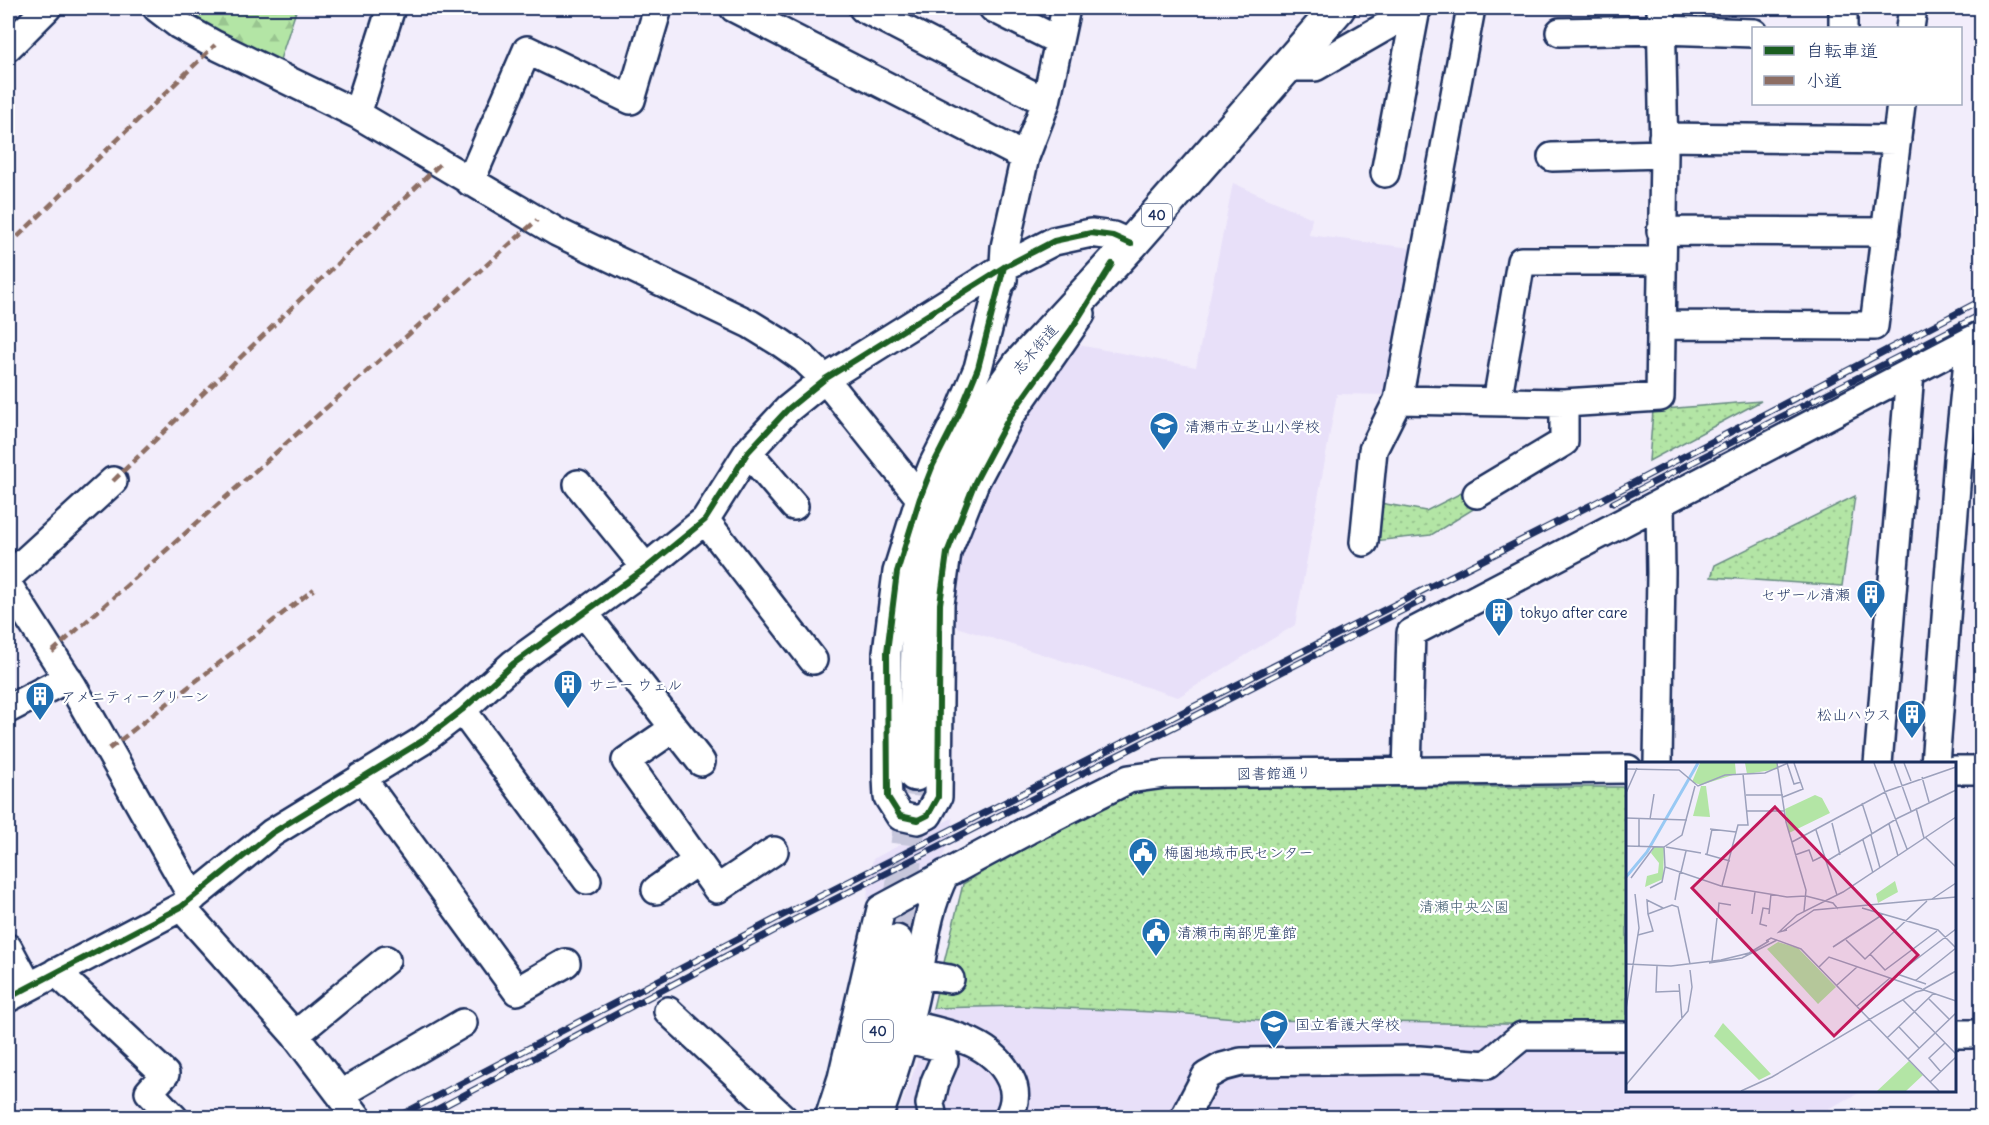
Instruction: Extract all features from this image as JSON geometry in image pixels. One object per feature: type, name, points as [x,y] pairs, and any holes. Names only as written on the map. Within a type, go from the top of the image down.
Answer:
[{"type":"main road","name":"志木街道","points":[[915,774],[919,596],[933,534],[954,477],[978,423],[1020,364],[1122,254],[1338,8]]},
{"type":"main road","name":"40","points":[[853,1118],[882,1016],[896,942]]},
{"type":"street","points":[[8,47],[47,8]]},
{"type":"street","points":[[157,8],[215,45],[357,114],[557,232],[750,324],[804,359],[825,379],[920,498]]},
{"type":"street","points":[[357,114],[391,8]]},
{"type":"street","points":[[470,182],[527,50],[631,100],[658,8]]},
{"type":"street","points":[[734,8],[1025,157]]},
{"type":"street","points":[[863,8],[1046,102]]},
{"type":"street","points":[[993,8],[1059,40]]},
{"type":"street","points":[[978,423],[996,365],[1005,247],[1025,157],[1046,102],[1066,8]]},
{"type":"street","points":[[1288,67],[1315,67],[1417,8]]},
{"type":"street","points":[[1385,173],[1417,8]]},
{"type":"street","points":[[1364,542],[1373,450],[1398,400],[1472,8]]},
{"type":"street","points":[[1843,8],[1843,27]]},
{"type":"street","points":[[1910,27],[1913,8]]},
{"type":"street","points":[[1398,400],[1564,403],[1660,397],[1663,145],[1661,19]]},
{"type":"street","points":[[1560,32],[1661,19],[1752,33]]},
{"type":"street","points":[[1661,325],[1874,326],[1901,105]]},
{"type":"street","points":[[1552,157],[1663,145],[1897,140]]},
{"type":"street","points":[[1662,231],[1886,232]]},
{"type":"street","points":[[8,948],[18,992],[187,903],[272,833],[422,741],[462,710],[513,664],[646,568],[705,520],[748,452],[788,409],[825,379],[1004,267],[1053,241],[1091,233],[1113,236],[1122,254],[1010,416],[975,482],[947,554],[940,604],[938,797],[928,815],[918,820],[900,816],[888,797],[887,652],[897,572],[933,465],[959,414],[978,368],[1004,267]]},
{"type":"street","points":[[1497,402],[1521,261],[1662,261]]},
{"type":"street","points":[[1407,771],[1411,633],[1976,338]]},
{"type":"street","points":[[1935,762],[1958,459],[1976,338]]},
{"type":"street","points":[[1878,762],[1910,373]]},
{"type":"street","points":[[1477,494],[1564,442],[1564,403]]},
{"type":"street","points":[[748,452],[794,506]]},
{"type":"street","points":[[8,577],[113,481]]},
{"type":"street","points":[[578,484],[646,568]]},
{"type":"street","points":[[1658,762],[1660,504]]},
{"type":"street","points":[[705,520],[813,660]]},
{"type":"street","points":[[8,585],[68,678],[187,903],[295,1035],[358,1118]]},
{"type":"street","points":[[584,613],[701,762]]},
{"type":"street","points":[[8,709],[68,678]]},
{"type":"street","points":[[462,710],[587,880]]},
{"type":"street","points":[[674,728],[626,761],[717,889],[774,851]]},
{"type":"street","name":"図書館通り","points":[[889,905],[945,874],[1065,821],[1129,778],[1165,774],[1626,769]]},
{"type":"street","points":[[1956,770],[1982,770]]},
{"type":"street","points":[[361,777],[517,991],[566,963]]},
{"type":"street","points":[[656,890],[697,861]]},
{"type":"street","points":[[878,1118],[905,1031],[919,974],[927,920],[935,893],[945,874]]},
{"type":"street","points":[[829,1118],[842,1078],[881,909],[889,905],[913,910],[927,920]]},
{"type":"street","points":[[295,1035],[386,960]]},
{"type":"street","points":[[56,972],[165,1074],[148,1092],[174,1118]]},
{"type":"street","points":[[919,974],[950,979]]},
{"type":"street","points":[[668,1011],[783,1118]]},
{"type":"street","points":[[341,1094],[463,1023]]},
{"type":"street","points":[[905,1031],[942,1047],[944,1060],[934,1082],[930,1104],[933,1118]]},
{"type":"street","points":[[905,1031],[955,1036],[979,1045],[1004,1064],[1015,1088],[1012,1111],[1008,1118]]},
{"type":"street","points":[[1956,1034],[1982,1034]]},
{"type":"street","points":[[1184,1118],[1206,1076],[1222,1067],[1241,1062],[1419,1060],[1487,1065],[1522,1036],[1626,1036]]},
{"type":"shaded area","name":"清瀬市立芝山小学校","points":[[1233,183],[1312,218],[1309,235],[1419,249],[1393,395],[1337,394],[1295,625],[1178,697],[950,625],[956,556],[1019,416],[1078,345],[1196,367]]},
{"type":"shaded area","points":[[952,818],[953,829],[940,864],[867,905],[868,883],[873,859]]},
{"type":"shaded area","name":"国立看護大学校","points":[[1020,1006],[1175,1013],[1261,1020],[1626,1026],[1626,1092],[1861,1092],[1810,1118],[896,1118],[913,1074],[933,1008]]},
{"type":"green space","points":[[158,8],[297,8],[275,75]]},
{"type":"green space","points":[[1761,401],[1649,461],[1653,410]]},
{"type":"green space","points":[[1473,487],[1480,505],[1431,535],[1364,542],[1368,501],[1426,511]]},
{"type":"green space","points":[[1855,496],[1842,586],[1711,577],[1715,565]]},
{"type":"green space","name":"清瀬中央公園","points":[[1131,787],[1626,787],[1626,1026],[1261,1020],[1175,1013],[1020,1006],[933,1008],[963,884],[1035,839]]},
{"type":"tunnel","points":[[896,942],[915,774]]},
{"type":"railway","points":[[395,1118],[789,912],[1595,503],[1982,300]]},
{"type":"railway","points":[[1613,503],[1982,314]]},
{"type":"railway","points":[[421,1118],[794,920],[1423,600]]},
{"type":"marked path","points":[[8,246],[215,45]]},
{"type":"marked path","points":[[113,481],[440,164]]},
{"type":"marked path","points":[[52,652],[537,220]]},
{"type":"marked path","points":[[109,749],[314,589]]},
{"type":"cycle path","points":[[8,998],[181,907],[272,833],[422,741],[462,710],[513,664],[646,568],[705,520],[748,452],[788,409],[825,379],[1004,267],[1054,241],[1091,233],[1113,236],[1131,244]]},
{"type":"cycle path","points":[[1004,267],[978,368],[959,414],[933,465],[897,572],[887,652],[888,797],[900,816],[918,820],[928,815],[938,797],[940,604],[947,553],[975,482],[1010,416],[1071,330],[1112,264]]},
{"type":"place","name":"清瀬市立芝山小学校","points":[[1164,452]]},
{"type":"place","name":"セザール清瀬","points":[[1871,620]]},
{"type":"place","name":"tokyo after care","points":[[1499,638]]},
{"type":"place","name":"サニー ウェル","points":[[568,710]]},
{"type":"place","name":"アメニティーグリーン","points":[[40,722]]},
{"type":"place","name":"松山ハウス","points":[[1912,740]]},
{"type":"place","name":"梅園地域市民センター","points":[[1143,878]]},
{"type":"place","name":"清瀬市南部児童館","points":[[1156,958]]},
{"type":"place","name":"国立看護大学校","points":[[1274,1050]]}]
